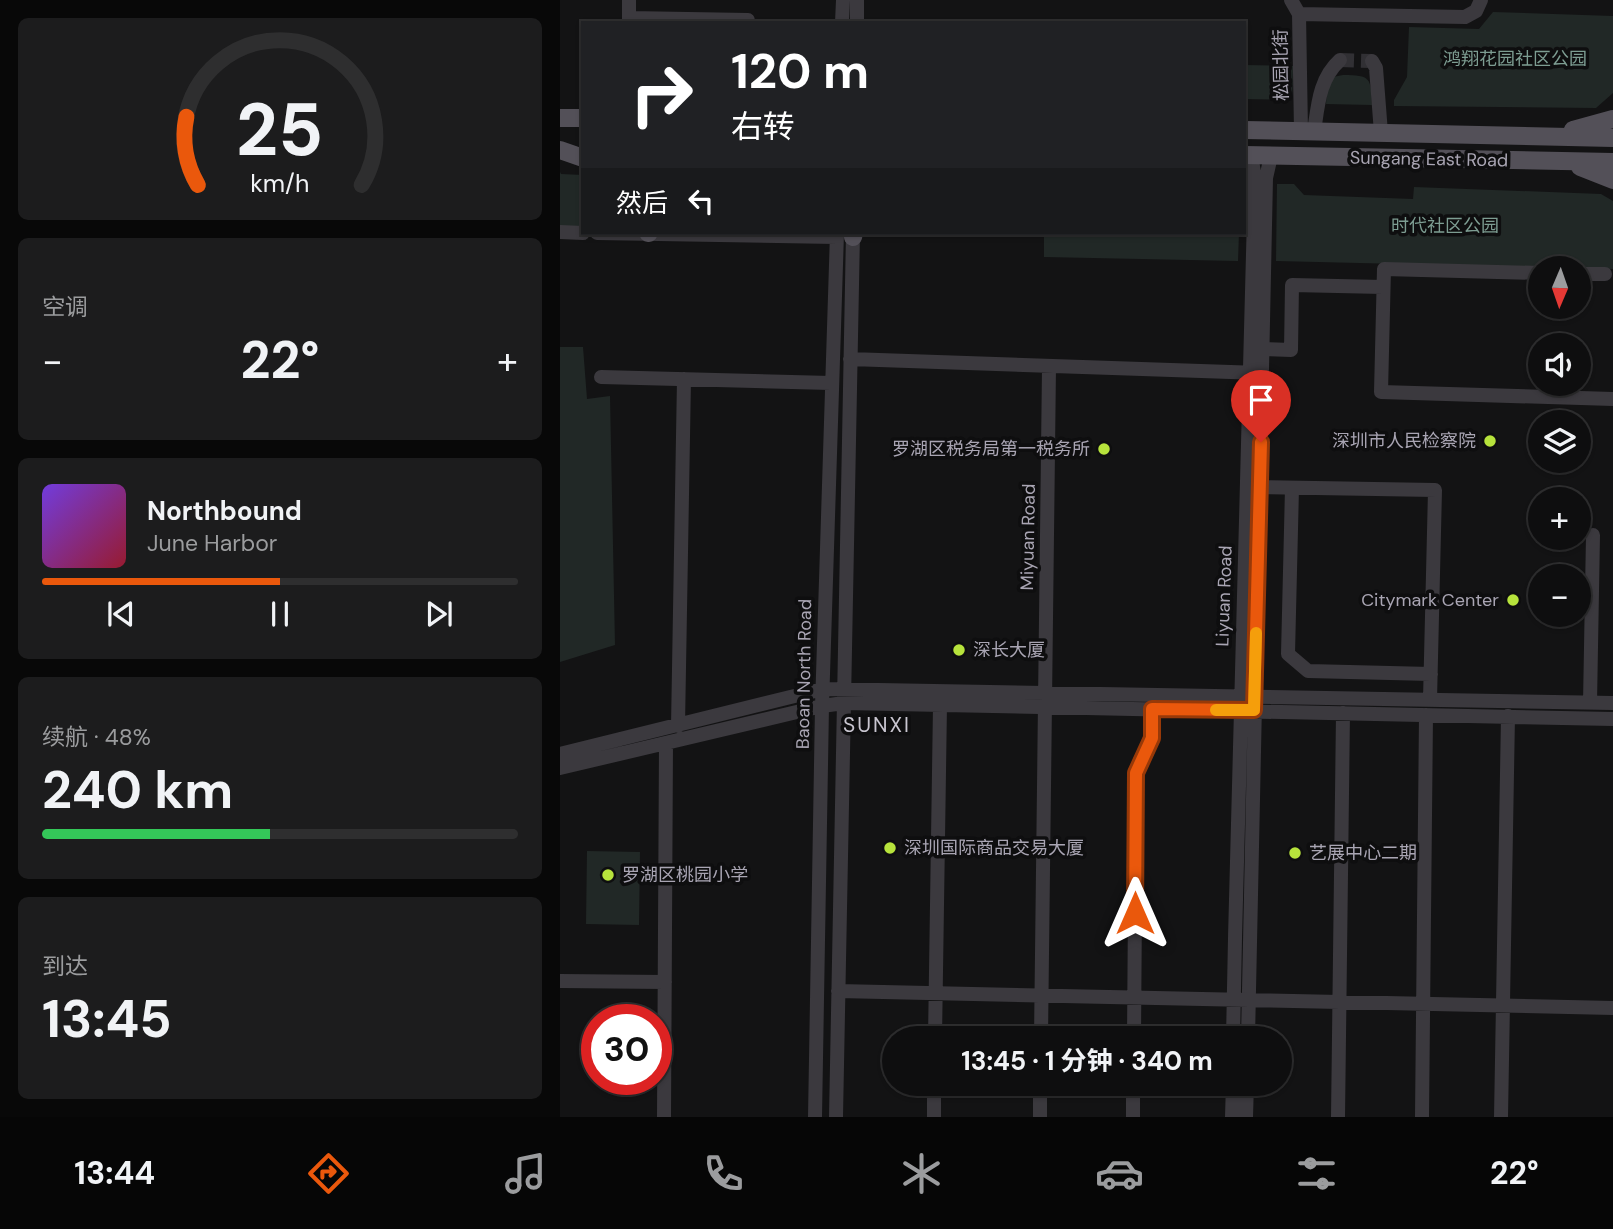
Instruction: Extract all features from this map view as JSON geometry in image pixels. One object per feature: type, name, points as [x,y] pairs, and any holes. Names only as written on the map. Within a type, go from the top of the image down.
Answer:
[{"type":"main road","points":[[1544,136],[1613,119]]},
{"type":"main road","name":"Sungang East Road","points":[[1246,130],[1613,138]]},
{"type":"main road","points":[[560,148],[581,146]]},
{"type":"main road","points":[[560,148],[581,157]]},
{"type":"main road","name":"Sungang East Road","points":[[1248,155],[1613,162]]},
{"type":"main road","points":[[1563,161],[1613,180]]},
{"type":"street","points":[[629,0],[629,20],[748,20]]},
{"type":"street","points":[[842,21],[843,0]]},
{"type":"street","points":[[857,0],[857,21]]},
{"type":"street","name":"松园北街","points":[[1291,0],[1299,14],[1293,49],[1308,131]]},
{"type":"street","points":[[1299,14],[1465,17],[1476,11],[1481,0]]},
{"type":"street","points":[[1308,131],[1322,85],[1329,70],[1340,60]]},
{"type":"street","points":[[1372,61],[1376,68],[1381,133]]},
{"type":"street","name":"Liyuan Road","points":[[1247,703],[1260,487],[1255,178],[1248,155]]},
{"type":"street","name":"Liyuan Road","points":[[1236,1026],[1241,1000],[1257,373],[1262,349],[1266,178],[1271,156]]},
{"type":"street","points":[[560,233],[581,233]]},
{"type":"street","points":[[836,1117],[850,359],[847,235]]},
{"type":"street","name":"Baoan North Road","points":[[815,1117],[831,383],[847,235]]},
{"type":"street","points":[[1528,273],[1384,270],[1381,392],[1613,399]]},
{"type":"street","points":[[1591,274],[1605,274]]},
{"type":"street","points":[[1262,349],[1291,350],[1293,285],[1383,287]]},
{"type":"street","points":[[850,359],[1257,373]]},
{"type":"street","name":"Miyuan Road","points":[[1041,1026],[1049,367]]},
{"type":"street","points":[[601,377],[831,383]]},
{"type":"street","points":[[678,726],[684,379]]},
{"type":"street","points":[[1260,487],[1435,490],[1430,700]]},
{"type":"street","points":[[1292,488],[1288,654],[1308,671],[1431,674]]},
{"type":"street","points":[[1591,703],[1593,535]]},
{"type":"street","points":[[560,754],[823,689],[844,696],[940,705],[1046,700],[1152,709],[1247,703],[1343,713],[1613,719]]},
{"type":"street","points":[[560,768],[822,706],[844,696],[1247,703],[1430,700],[1613,703]]},
{"type":"street","points":[[935,1026],[940,705]]},
{"type":"street","points":[[1134,1026],[1136,773],[1152,738],[1152,709]]},
{"type":"street","points":[[1338,1117],[1343,713]]},
{"type":"street","points":[[1422,1117],[1426,715]]},
{"type":"street","points":[[1501,1117],[1508,716]]},
{"type":"street","points":[[664,1117],[666,743]]},
{"type":"street","points":[[560,981],[664,982]]},
{"type":"street","points":[[838,991],[1613,1008]]},
{"type":"street","name":"Liyuan Road","points":[[1241,1000],[1246,1026]]},
{"type":"street","points":[[934,1096],[934,1117]]},
{"type":"street","points":[[1040,1096],[1040,1117]]},
{"type":"street","points":[[1133,1096],[1133,1117]]},
{"type":"street","points":[[1232,1117],[1233,1096]]},
{"type":"street","points":[[1246,1117],[1247,1096]]},
{"type":"green space","name":"鸿翔花园社区公园","points":[[1493,12],[1613,16],[1613,93],[1596,108],[1394,106],[1394,100],[1407,77],[1409,27],[1479,29]]},
{"type":"green space","points":[[1246,65],[1293,66],[1292,100],[1246,99]]},
{"type":"green space","points":[[1333,77],[1364,77],[1368,80],[1372,105],[1326,104],[1327,89]]},
{"type":"green space","points":[[560,172],[581,175],[581,228],[560,228]]},
{"type":"green space","name":"时代社区公园","points":[[1277,184],[1294,184],[1304,195],[1413,199],[1414,187],[1601,194],[1613,201],[1613,269],[1591,268],[1591,256],[1528,256],[1528,267],[1276,261]]},
{"type":"green space","points":[[1044,235],[1239,235],[1238,261],[1044,257]]},
{"type":"green space","points":[[560,347],[583,347],[587,399],[610,396],[615,645],[560,662]]},
{"type":"green space","points":[[587,851],[640,852],[639,925],[586,924]]},
{"type":"tunnel","points":[[1340,60],[1372,61]]},
{"type":"slow traffic","points":[[1216,710],[1254,710],[1256,633]]},
{"type":"place","name":"深圳市人民检察院","points":[[1490,441]]},
{"type":"place","name":"罗湖区税务局第一税务所","points":[[1104,449]]},
{"type":"place","name":"Citymark Center","points":[[1513,600]]},
{"type":"place","name":"深长大厦","points":[[959,650]]},
{"type":"place","name":"深圳国际商品交易大厦","points":[[890,848]]},
{"type":"place","name":"艺展中心二期","points":[[1295,853]]},
{"type":"place","name":"罗湖区桃园小学","points":[[608,875]]},
{"type":"district","name":"SUNXI","points":[[877,725]]},
{"type":"route","points":[[1135,913],[1136,773],[1152,738],[1152,709],[1254,710],[1261,442]]}]
